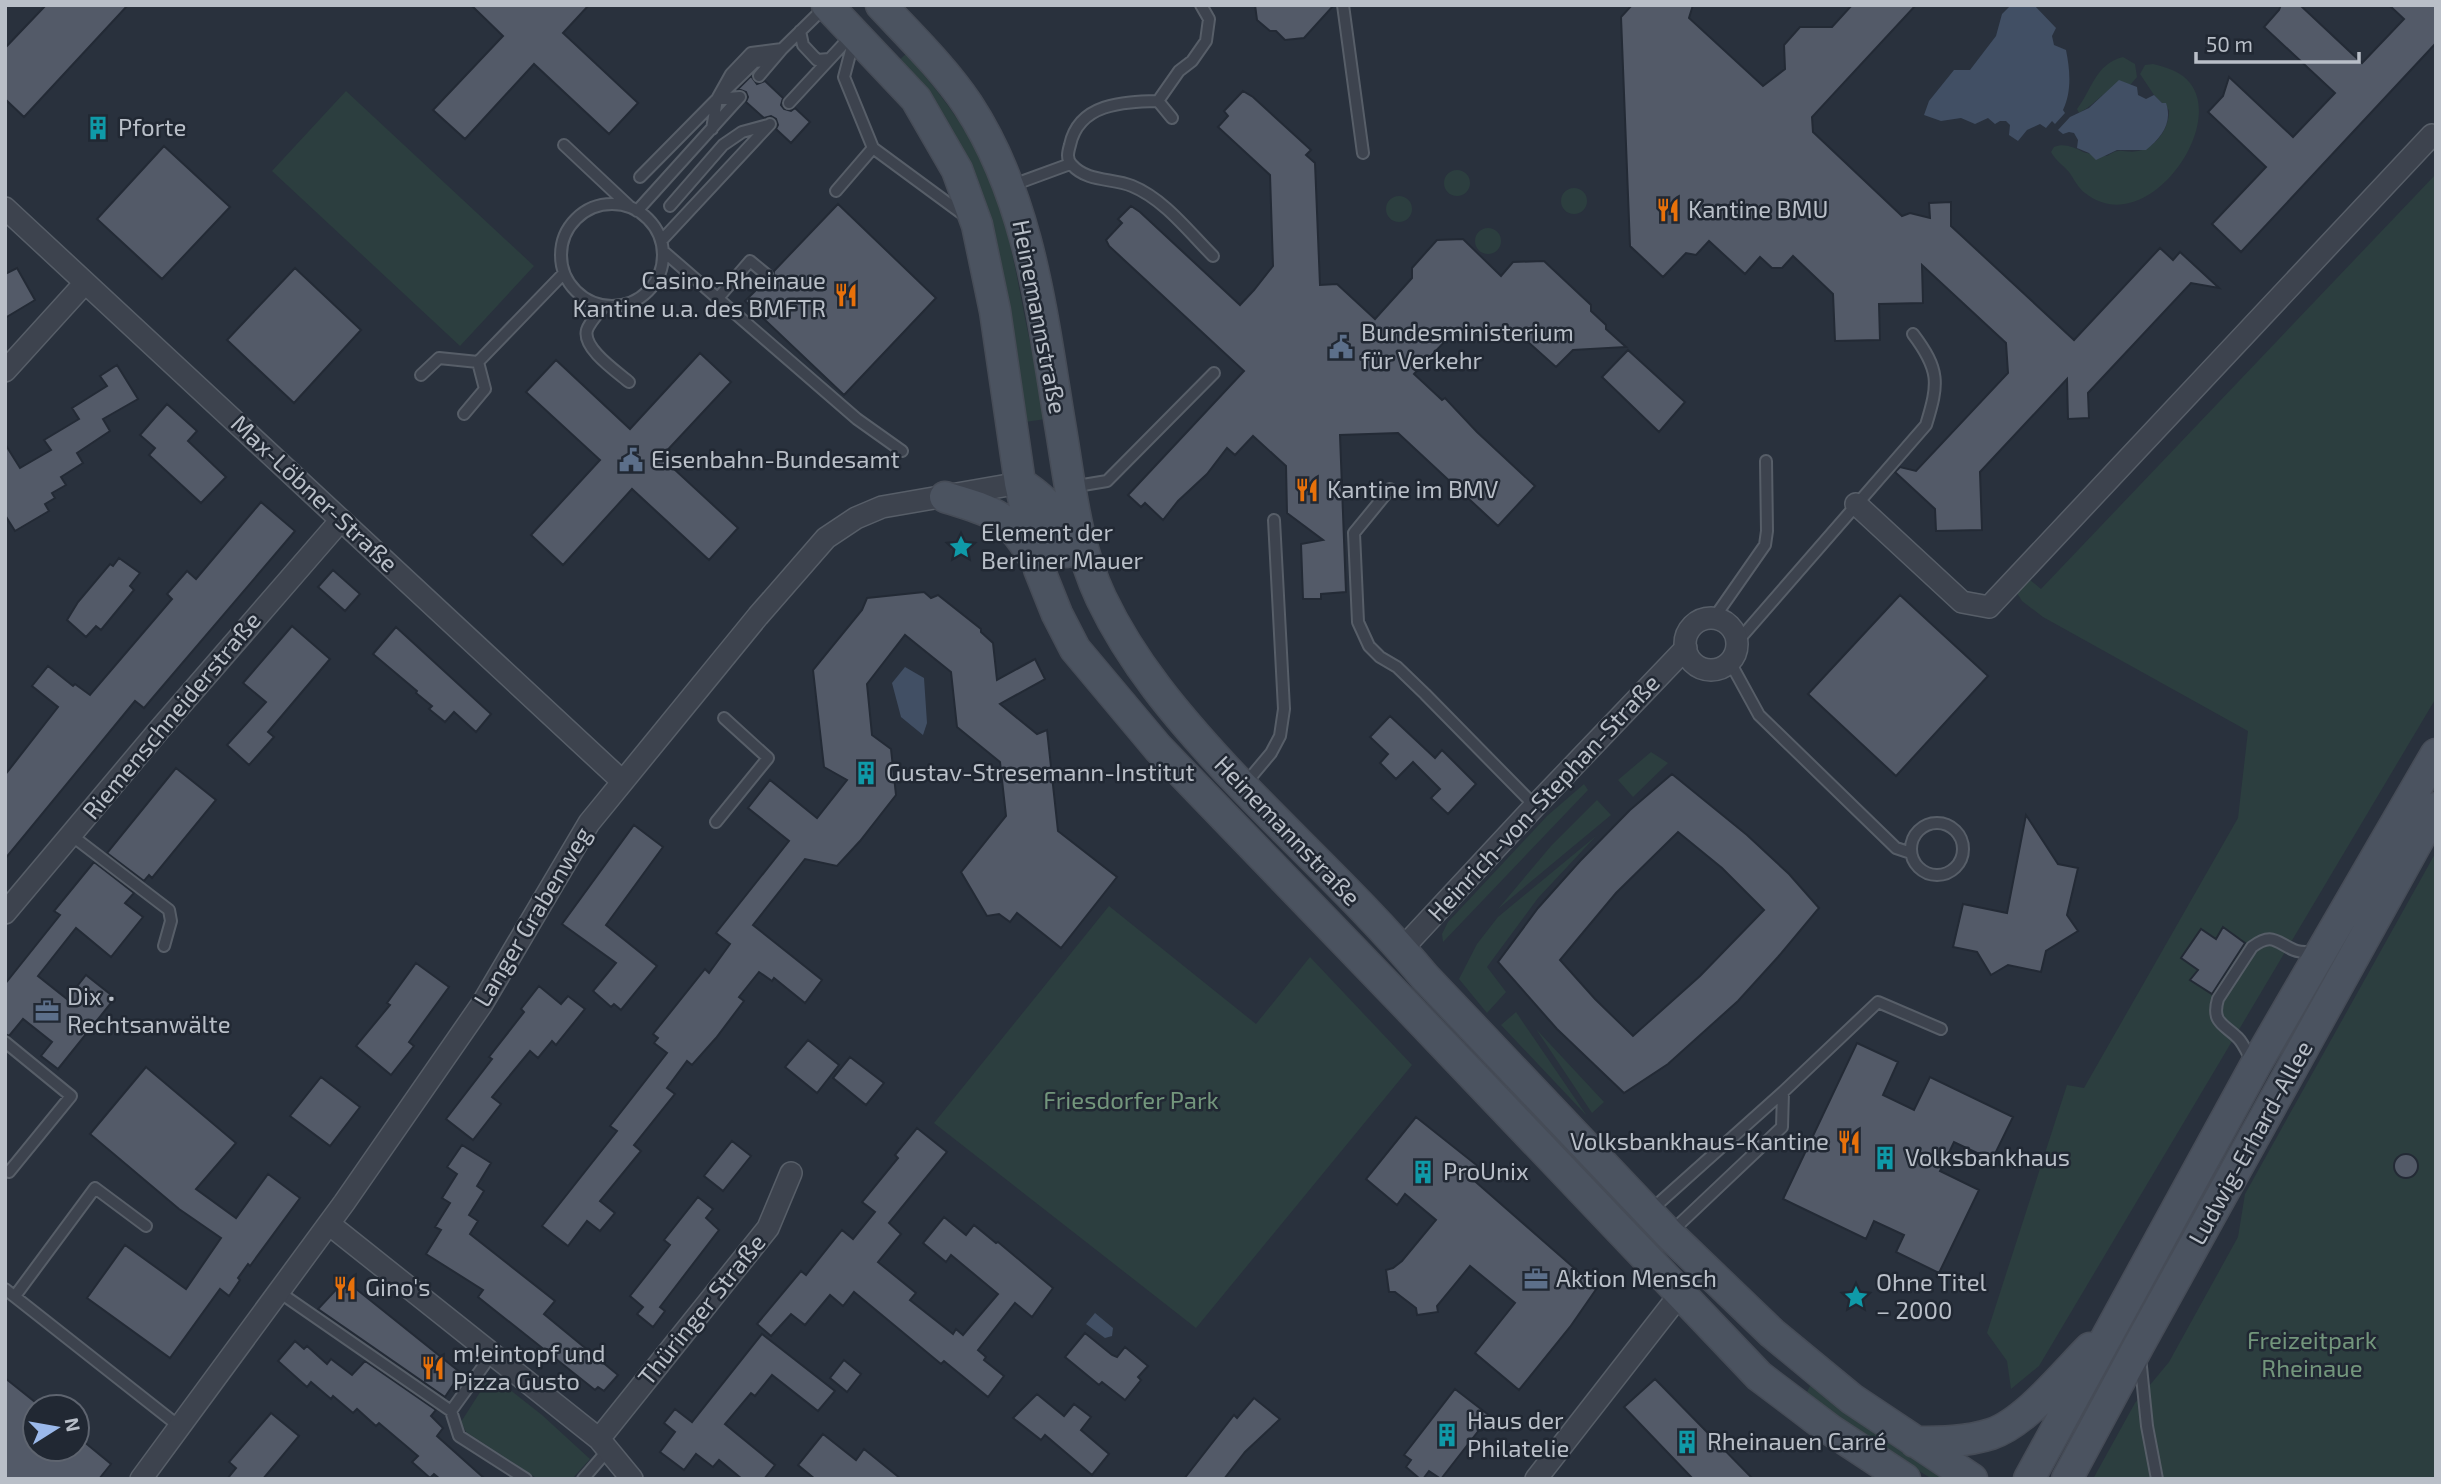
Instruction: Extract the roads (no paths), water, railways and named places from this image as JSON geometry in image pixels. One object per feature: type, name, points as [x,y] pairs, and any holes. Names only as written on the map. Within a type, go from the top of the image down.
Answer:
[{"type":"main road","name":"Heinemannstraße","points":[[827,5],[916,99],[957,170],[977,225],[995,311],[1020,483],[1039,569],[1075,649],[1158,748],[1759,1376],[1905,1479]]},
{"type":"main road","name":"Heinemannstraße","points":[[883,6],[937,65],[967,104],[995,150],[1010,186],[1034,279],[1086,560],[1117,629],[1152,685],[1243,787],[1402,949],[1425,977],[1704,1268],[1825,1379],[1915,1443],[1972,1479]]},
{"type":"main road","points":[[855,33],[883,6]]},
{"type":"main road","points":[[1020,483],[1070,480]]},
{"type":"main road","points":[[1020,483],[1038,494],[1051,507],[1084,603],[1100,632],[1152,685]]},
{"type":"main road","points":[[945,497],[1003,518],[1018,532],[1039,569]]},
{"type":"main road","name":"Ludwig-Erhard-Allee","points":[[2029,1479],[2255,1066],[2436,754]]},
{"type":"main road","name":"Ludwig-Erhard-Allee","points":[[2067,1479],[2436,808]]},
{"type":"main road","points":[[1377,976],[1402,949]]},
{"type":"main road","points":[[1681,1293],[1704,1268]]},
{"type":"main road","name":"Ludwig-Erhard-Allee","points":[[1915,1443],[1956,1441],[2000,1431],[2023,1416],[2115,1323]]},
{"type":"main road","points":[[1866,1454],[1888,1479]]},
{"type":"street","points":[[1856,504],[1962,602],[1989,607],[2432,135]]},
{"type":"street","name":"Max-Löbner-Straße","points":[[5,208],[622,781]]},
{"type":"street","points":[[5,371],[84,284]]},
{"type":"street","name":"Langer Grabenweg","points":[[141,1479],[329,1224],[482,1004],[589,823],[758,615],[826,538],[856,517],[882,507],[1020,483]]},
{"type":"street","name":"Riemenschneiderstraße","points":[[5,914],[159,730],[341,520]]},
{"type":"street","points":[[1686,648],[1694,663],[1708,670],[1716,669],[1734,652],[1730,626],[1714,618]]},
{"type":"street","name":"Heinrich-von-Stephan-Straße","points":[[1402,949],[1686,648],[1691,629],[1701,620],[1714,618]]},
{"type":"street","name":"Thüringer Straße","points":[[604,1444],[768,1228],[791,1173]]},
{"type":"street","points":[[329,1224],[604,1444],[632,1479]]},
{"type":"street","points":[[1536,1479],[1681,1293]]},
{"type":"lane","points":[[759,76],[827,5]]},
{"type":"lane","points":[[1158,101],[1179,71],[1192,61],[1206,41],[1209,19],[1201,5]]},
{"type":"lane","points":[[1343,5],[1363,153]]},
{"type":"lane","points":[[800,31],[803,45],[817,60],[829,60]]},
{"type":"lane","points":[[789,103],[855,33]]},
{"type":"lane","points":[[855,33],[844,77],[873,148],[977,225]]},
{"type":"lane","points":[[712,129],[717,99],[731,74],[751,53],[782,49]]},
{"type":"lane","points":[[640,177],[755,62],[772,60]]},
{"type":"lane","points":[[634,209],[740,97],[717,99]]},
{"type":"lane","points":[[1158,101],[1172,118]]},
{"type":"lane","points":[[1158,101],[1123,102],[1095,110],[1078,125],[1074,133],[1068,156],[1070,164],[1084,175],[1132,186],[1161,204],[1213,256]]},
{"type":"lane","points":[[634,209],[618,204],[586,211],[578,217],[563,240],[561,255],[564,273],[568,282],[583,297],[604,306],[624,305],[650,289],[661,267],[662,246],[770,124],[742,132],[723,145],[670,206]]},
{"type":"lane","points":[[564,145],[653,225],[662,246],[857,419],[902,451]]},
{"type":"lane","points":[[836,191],[873,148]]},
{"type":"lane","points":[[1010,186],[1070,164]]},
{"type":"lane","points":[[719,297],[750,261],[767,275]]},
{"type":"lane","points":[[478,362],[564,273]]},
{"type":"lane","points":[[604,306],[587,328],[586,337],[590,347],[629,382]]},
{"type":"lane","points":[[1911,853],[1914,837],[1919,830],[1935,823],[1951,828],[1962,842],[1961,859],[1950,872],[1942,875],[1926,873],[1919,868],[1911,853],[1896,848],[1759,715],[1734,652],[1856,504],[1926,425],[1934,398],[1935,370],[1913,334]]},
{"type":"lane","points":[[421,375],[439,358],[478,362]]},
{"type":"lane","points":[[464,414],[485,389],[478,362]]},
{"type":"lane","points":[[1070,480],[1107,481],[1214,373]]},
{"type":"lane","points":[[1714,618],[1765,545],[1768,531],[1766,461]]},
{"type":"lane","points":[[1390,489],[1354,533],[1358,622],[1364,638],[1380,657],[1397,667],[1425,694],[1535,806]]},
{"type":"lane","points":[[1243,787],[1271,752],[1280,736],[1283,709],[1274,520]]},
{"type":"lane","points":[[716,822],[768,758],[724,718]]},
{"type":"lane","points":[[71,835],[169,911],[171,921],[164,946]]},
{"type":"lane","points":[[2255,1066],[2239,1038],[2221,1025],[2217,1018],[2215,1009],[2218,999],[2252,947],[2260,941],[2275,939],[2296,951],[2320,952]]},
{"type":"lane","points":[[1649,1212],[1783,1092],[1878,1002],[1941,1029]]},
{"type":"lane","points":[[5,1042],[71,1096],[9,1172]]},
{"type":"lane","points":[[1669,1234],[1783,1127],[1783,1092]]},
{"type":"lane","points":[[146,1226],[95,1188],[10,1293],[180,1427]]},
{"type":"lane","points":[[279,1292],[451,1411],[459,1436],[526,1479]]},
{"type":"lane","points":[[2139,1345],[2147,1426],[2157,1479]]},
{"type":"lane","points":[[451,1411],[492,1354]]},
{"type":"lane","points":[[583,1479],[604,1444]]},
{"type":"water","points":[[2011,5],[2034,5],[2056,28],[2052,36],[2054,45],[2066,50],[2068,65],[2069,88],[2063,110],[2065,113],[2055,124],[2052,121],[2046,128],[2040,124],[2027,130],[2018,141],[2009,135],[2010,125],[2006,121],[1995,124],[1988,118],[1975,124],[1961,118],[1941,121],[1924,115],[1929,101],[1954,70],[1970,70],[1996,36],[2002,14]]},
{"type":"water","points":[[2119,80],[2137,87],[2138,95],[2146,99],[2154,95],[2162,103],[2166,103],[2167,123],[2161,135],[2146,150],[2117,150],[2096,160],[2089,153],[2077,148],[2078,140],[2074,133],[2063,134],[2058,130],[2070,117],[2089,108]]},
{"type":"water","points":[[905,667],[924,678],[927,723],[923,735],[901,717],[892,683]]},
{"type":"water","points":[[1095,1313],[1113,1328],[1112,1336],[1105,1338],[1086,1324]]},
{"type":"place","name":"Pforte","points":[[98,128]]},
{"type":"place","name":"Kantine BMU","points":[[1668,210]]},
{"type":"place","name":"Casino-Rheinaue Kantine u.a. des BMFTR","points":[[846,295]]},
{"type":"place","name":"Bundesministerium für Verkehr","points":[[1341,347]]},
{"type":"place","name":"Eisenbahn-Bundesamt","points":[[631,460]]},
{"type":"place","name":"Kantine im BMV","points":[[1307,490]]},
{"type":"place","name":"Element der Berliner Mauer","points":[[961,547]]},
{"type":"place","name":"Gustav-Stresemann-Institut","points":[[866,773]]},
{"type":"place","name":"Dix • Rechtsanwälte","points":[[47,1011]]},
{"type":"place","name":"Volksbankhaus-Kantine","points":[[1849,1142]]},
{"type":"place","name":"Volksbankhaus","points":[[1885,1158]]},
{"type":"place","name":"ProUnix","points":[[1423,1172]]},
{"type":"place","name":"Aktion Mensch","points":[[1536,1279]]},
{"type":"place","name":"Gino's","points":[[345,1288]]},
{"type":"place","name":"Ohne Titel – 2000","points":[[1856,1297]]},
{"type":"place","name":"m!eintopf und Pizza Gusto","points":[[433,1368]]},
{"type":"place","name":"Haus der Philatelie","points":[[1447,1435]]},
{"type":"place","name":"Rheinauen Carré","points":[[1687,1442]]},
{"type":"park label","name":"Friesdorfer Park","points":[[1131,1101]]},
{"type":"park label","name":"Freizeitpark Rheinaue","points":[[2312,1355]]}]
